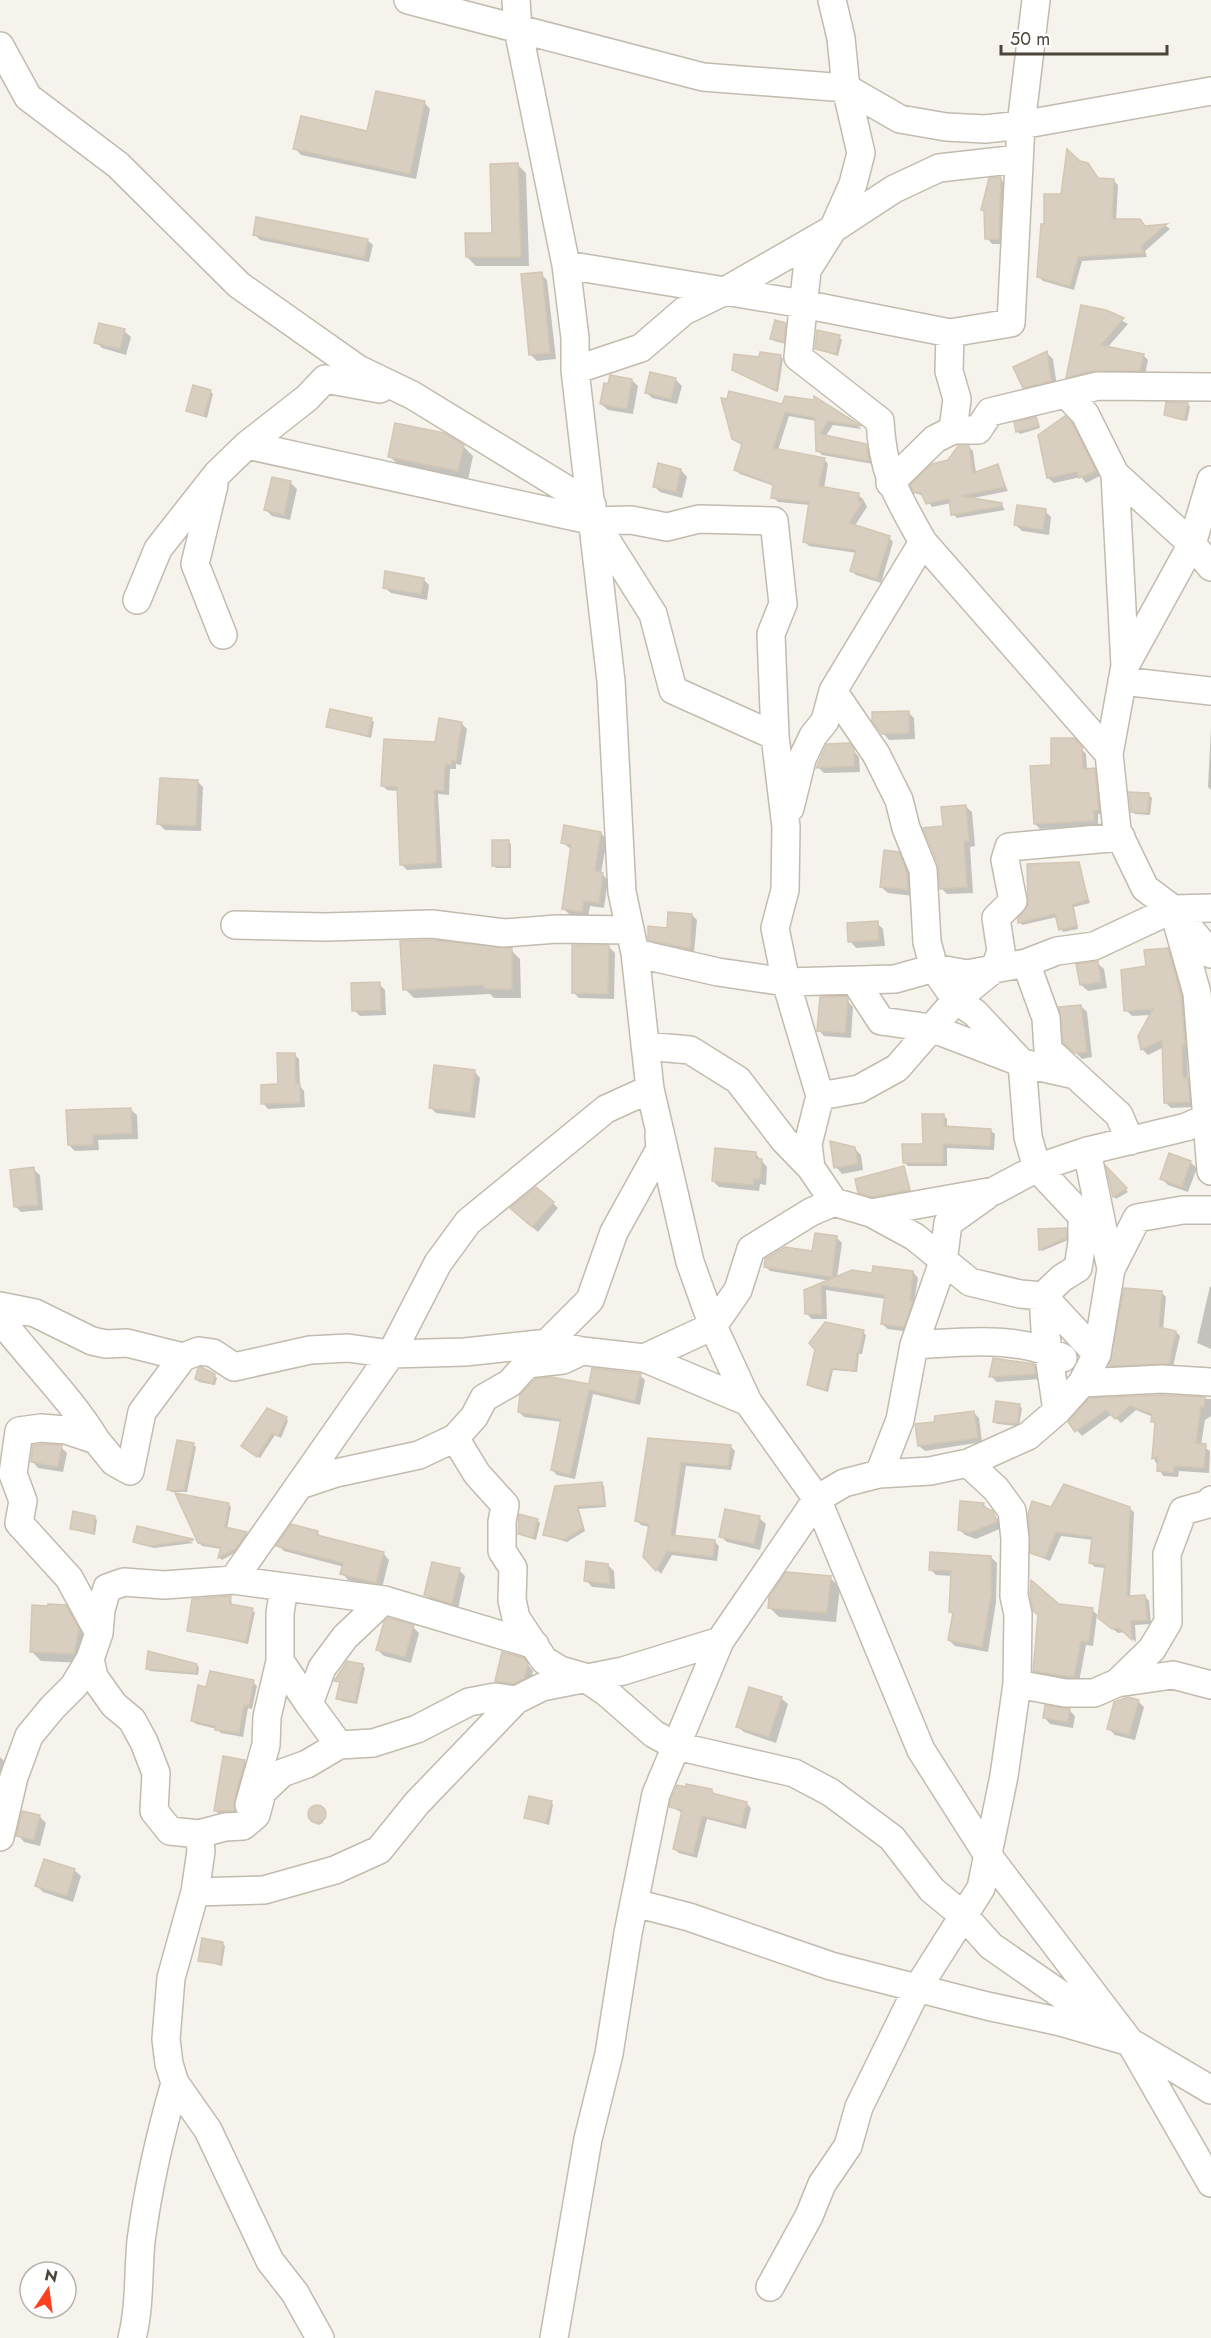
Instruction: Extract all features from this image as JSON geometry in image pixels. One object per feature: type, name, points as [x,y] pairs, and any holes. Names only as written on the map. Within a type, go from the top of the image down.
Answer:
[{"type":"street","points":[[408,0],[703,77],[846,88],[900,119],[970,129],[1021,125],[1211,91]]},
{"type":"street","points":[[516,0],[518,29],[566,265],[575,339],[575,370],[611,681],[622,892],[632,941],[650,1089],[690,1262],[713,1326],[748,1402],[817,1499],[921,1750],[989,1857],[1130,2042],[1211,2183]]},
{"type":"street","points":[[832,0],[841,38],[846,88],[861,153],[853,184],[833,228],[807,270],[798,357],[880,421],[882,453],[890,483],[923,542],[1109,754]]},
{"type":"street","points":[[566,265],[803,304],[950,333],[1011,323],[1021,125],[1036,0]]},
{"type":"street","points":[[0,46],[28,97],[118,165],[239,285],[358,369],[412,395],[593,513],[653,614],[673,690],[774,736]]},
{"type":"street","points":[[575,370],[641,348],[684,310],[725,291],[833,228],[894,189],[939,168],[1019,159]]},
{"type":"street","points":[[950,333],[949,371],[957,399],[953,429]]},
{"type":"street","points":[[138,600],[158,549],[217,474],[247,445],[307,398],[325,379],[412,395]]},
{"type":"street","points":[[890,483],[935,439],[953,429],[978,430],[990,412],[1098,386],[1211,387]]},
{"type":"street","points":[[1066,394],[1085,414],[1115,474],[1192,544],[1211,567]]},
{"type":"street","points":[[247,445],[666,527],[699,519],[774,521],[783,604],[771,634],[774,736],[786,827],[785,890],[775,928],[786,982],[820,1096],[808,1144],[811,1168]]},
{"type":"street","points":[[217,474],[195,564],[223,635]]},
{"type":"street","points":[[1115,474],[1124,674],[1109,754],[1117,830],[1145,888],[1173,909],[1211,954]]},
{"type":"street","points":[[1124,674],[1192,544],[1211,480]]},
{"type":"street","points":[[786,827],[802,759],[813,736],[825,721],[832,691],[923,542]]},
{"type":"street","points":[[1124,674],[1211,691]]},
{"type":"street","points":[[645,1046],[690,1050],[738,1080],[784,1140],[811,1168],[834,1202],[871,1213],[915,1237],[970,1282],[1020,1294],[1043,1296],[1062,1278],[1078,1268],[1082,1242],[1082,1216],[1037,1168],[1028,1137],[1022,1063],[975,1013],[956,1000],[934,968],[927,942],[923,870],[906,828],[899,800],[876,754],[832,691]]},
{"type":"street","points":[[820,1096],[858,1089],[897,1068],[956,1000],[995,968],[1001,951],[996,918],[1013,900],[1005,860],[1009,847],[1028,843],[1120,837]]},
{"type":"street","points":[[235,925],[326,927],[432,924],[504,933],[557,929],[632,941],[718,972],[786,982],[855,981],[895,979],[934,968],[967,974],[1026,963],[1057,951],[1094,946],[1173,909],[1211,908]]},
{"type":"street","points":[[1173,909],[1197,993],[1211,1171]]},
{"type":"street","points":[[1026,963],[1046,1018],[1048,1050],[1071,1074],[1119,1115],[1130,1141]]},
{"type":"street","points":[[855,981],[881,1021],[931,1028],[1022,1063],[1071,1074]]},
{"type":"street","points":[[234,1580],[391,1354],[438,1263],[468,1222],[606,1109],[650,1089]]},
{"type":"street","points":[[879,1474],[900,1420],[914,1345],[943,1262],[948,1223],[994,1191],[1037,1168],[1086,1151],[1186,1127],[1207,1118]]},
{"type":"street","points":[[547,1343],[590,1300],[614,1232],[660,1149],[659,1129]]},
{"type":"street","points":[[1086,1151],[1111,1269]]},
{"type":"street","points":[[871,1213],[994,1191]]},
{"type":"street","points":[[644,1358],[713,1326],[738,1290],[751,1249],[801,1218],[834,1202]]},
{"type":"street","points":[[554,2338],[588,2139],[609,2054],[628,1933],[656,1794],[720,1641],[817,1499],[844,1482],[879,1474],[930,1471],[968,1463],[1028,1436],[1057,1411],[1089,1369],[1111,1269],[1137,1218],[1183,1210],[1211,1210]]},
{"type":"street","points":[[1043,1296],[1045,1329],[1057,1411]]},
{"type":"street","points":[[1043,1296],[1089,1369]]},
{"type":"street","points":[[0,1306],[35,1313],[92,1341],[105,1344],[127,1343],[183,1357]]},
{"type":"street","points":[[0,1318],[26,1353],[77,1410],[96,1440],[114,1462],[130,1471],[142,1412],[183,1357],[199,1351],[213,1353],[234,1367],[310,1350],[348,1348],[391,1354],[465,1352],[547,1343],[582,1351],[644,1358],[748,1402]]},
{"type":"street","points":[[914,1345],[1000,1340],[1049,1351],[1089,1369],[1162,1379],[1211,1382]]},
{"type":"street","points":[[300,1485],[336,1473],[419,1455],[455,1438],[474,1417],[484,1398],[510,1383],[527,1364],[563,1360],[582,1351]]},
{"type":"street","points":[[96,1440],[66,1430],[41,1428],[19,1431],[13,1474],[23,1501],[19,1523],[69,1578],[99,1633]]},
{"type":"street","points":[[455,1438],[477,1474],[505,1505],[502,1522],[502,1551],[513,1568],[512,1600],[516,1618],[543,1660],[560,1670],[584,1677],[606,1692],[654,1734],[676,1746],[794,1773],[830,1792],[892,1838],[932,1890],[965,1917],[991,1946],[1130,2042],[1211,2090]]},
{"type":"street","points":[[770,2287],[809,2216],[822,2184],[848,2146],[859,2107],[917,1989],[965,1917],[981,1888],[989,1857],[1017,1684],[1018,1614],[1014,1596],[1015,1539],[1012,1511],[996,1489],[968,1463]]},
{"type":"street","points":[[1117,1683],[1152,1649],[1168,1622],[1167,1554],[1183,1511],[1208,1504],[1211,1500]]},
{"type":"street","points":[[0,1837],[4,1806],[29,1736],[74,1686],[90,1659],[99,1633],[101,1610],[107,1588],[124,1582],[164,1585],[234,1580],[384,1600],[535,1645]]},
{"type":"street","points":[[243,1826],[266,1745],[267,1717],[280,1661],[280,1613],[284,1588]]},
{"type":"street","points":[[309,1704],[322,1668],[345,1637],[384,1600]]},
{"type":"street","points":[[195,1892],[264,1890],[335,1870],[379,1850],[417,1803],[516,1700],[542,1687],[623,1671],[720,1641]]},
{"type":"street","points":[[90,1659],[94,1677],[114,1705],[132,1720],[144,1742],[156,1773],[154,1811],[170,1831],[199,1834],[225,1827],[243,1826],[256,1815],[262,1792],[282,1773],[307,1764],[339,1745],[373,1743],[417,1729],[469,1702],[495,1697],[516,1700]]},
{"type":"street","points":[[280,1661],[339,1745]]},
{"type":"street","points":[[1017,1684],[1065,1694],[1094,1693],[1117,1683],[1173,1675],[1211,1685]]},
{"type":"street","points":[[199,1834],[201,1851],[195,1892],[171,1978],[166,2039],[175,2083],[208,2130],[270,2261],[295,2293],[320,2338]]},
{"type":"street","points":[[635,1903],[754,1938],[788,1953],[917,1989],[1061,2022],[1130,2042]]},
{"type":"street","points":[[132,2338],[136,2322],[136,2283],[147,2199],[175,2083]]},
{"type":"building","points":[[376,91],[425,101],[410,174],[293,149],[301,116],[367,131]]},
{"type":"building","points":[[1067,149],[1080,161],[1088,163],[1098,178],[1114,179],[1112,219],[1140,219],[1145,226],[1167,224],[1141,246],[1144,253],[1078,257],[1070,286],[1037,277],[1041,224],[1044,224],[1044,194],[1061,194]]},
{"type":"building","points":[[518,163],[521,257],[466,257],[465,233],[492,233],[490,164]]},
{"type":"building","points":[[1001,177],[999,239],[985,239],[984,211],[981,210],[989,178]]},
{"type":"building","points":[[256,217],[368,239],[364,258],[253,235]]},
{"type":"building","points":[[542,272],[550,353],[529,355],[521,274]]},
{"type":"building","points":[[1081,305],[1106,310],[1124,318],[1101,345],[1144,354],[1140,371],[1091,371],[1066,378]]},
{"type":"building","points":[[775,320],[786,323],[784,342],[770,339]]},
{"type":"building","points":[[99,323],[125,329],[120,349],[94,343]]},
{"type":"building","points":[[817,330],[840,335],[836,354],[815,349]]},
{"type":"building","points":[[1047,351],[1051,381],[1023,388],[1013,367]]},
{"type":"building","points":[[760,352],[781,355],[776,391],[732,370],[734,354],[759,357]]},
{"type":"building","points":[[650,372],[676,378],[671,399],[645,393]]},
{"type":"building","points":[[610,375],[632,379],[627,409],[600,404],[604,383],[608,384]]},
{"type":"building","points":[[193,385],[211,390],[204,416],[186,411]]},
{"type":"building","points":[[729,391],[782,404],[785,396],[814,400],[814,396],[861,426],[828,421],[820,434],[866,444],[869,461],[816,451],[815,418],[785,412],[773,448],[825,458],[819,486],[859,493],[858,502],[863,501],[849,523],[890,536],[877,579],[850,571],[856,550],[803,542],[809,502],[771,498],[773,484],[734,470],[742,444],[732,439],[721,398],[727,399]]},
{"type":"building","points":[[1166,402],[1188,403],[1184,420],[1164,415]]},
{"type":"building","points":[[1065,416],[1072,423],[1096,471],[1079,478],[1077,472],[1047,478],[1038,435]]},
{"type":"building","points":[[1036,417],[1039,426],[1016,432],[1014,422]]},
{"type":"building","points":[[395,423],[444,433],[464,445],[458,471],[388,457]]},
{"type":"building","points":[[958,446],[969,446],[973,473],[998,464],[1005,487],[960,496],[1002,503],[1002,506],[951,515],[949,499],[926,504],[921,493],[914,493],[910,485],[932,464],[948,460]]},
{"type":"building","points":[[658,463],[681,469],[676,492],[653,487]]},
{"type":"building","points":[[272,477],[291,481],[284,515],[264,510]]},
{"type":"building","points":[[1017,505],[1046,509],[1043,530],[1014,525]]},
{"type":"building","points":[[385,571],[424,578],[421,594],[383,588]]},
{"type":"building","points":[[330,709],[372,718],[368,736],[326,727]]},
{"type":"building","points":[[909,711],[909,733],[882,734],[872,721],[872,712]]},
{"type":"building","points":[[439,718],[462,722],[456,761],[452,760],[451,765],[445,764],[444,791],[434,790],[437,863],[400,865],[397,787],[381,786],[384,739],[435,742]]},
{"type":"building","points":[[1051,738],[1074,738],[1082,747],[1083,769],[1095,768],[1099,810],[1094,810],[1094,821],[1034,824],[1030,766],[1051,765]]},
{"type":"building","points":[[850,743],[854,749],[854,766],[816,768],[827,744]]},
{"type":"building","points":[[160,778],[198,780],[196,826],[157,824]]},
{"type":"building","points":[[1129,792],[1149,793],[1148,813],[1131,812]]},
{"type":"building","points":[[966,805],[969,841],[964,841],[967,887],[940,889],[938,864],[923,828],[943,826],[941,807]]},
{"type":"building","points":[[564,825],[601,832],[595,871],[603,873],[599,903],[584,901],[582,912],[562,909],[571,845],[561,843]]},
{"type":"building","points":[[492,840],[509,840],[509,866],[492,866]]},
{"type":"building","points":[[884,850],[899,852],[907,873],[908,890],[880,887]]},
{"type":"building","points":[[1079,862],[1088,900],[1072,905],[1077,926],[1059,930],[1055,914],[1018,923],[1018,918],[1028,905],[1027,864]]},
{"type":"building","points":[[668,912],[692,914],[690,949],[648,940],[648,926],[667,928]]},
{"type":"building","points":[[878,921],[879,940],[848,942],[847,923]]},
{"type":"building","points":[[431,940],[512,948],[512,989],[484,989],[484,985],[403,990],[400,941]]},
{"type":"building","points":[[572,945],[609,945],[608,994],[572,993]]},
{"type":"building","points":[[1168,948],[1181,996],[1185,1045],[1182,1045],[1183,1078],[1188,1078],[1190,1102],[1164,1103],[1162,1040],[1141,1050],[1138,1036],[1153,1009],[1124,1011],[1121,970],[1146,966],[1144,950]]},
{"type":"building","points":[[1098,961],[1101,982],[1080,985],[1076,964]]},
{"type":"building","points":[[380,982],[381,1010],[352,1011],[351,983]]},
{"type":"building","points":[[846,996],[848,1000],[845,1033],[817,1031],[820,997]]},
{"type":"building","points":[[1081,1005],[1087,1052],[1075,1053],[1063,1043],[1059,1007]]},
{"type":"building","points":[[277,1053],[295,1053],[296,1084],[300,1084],[300,1103],[261,1104],[261,1085],[278,1084]]},
{"type":"building","points":[[434,1065],[475,1070],[470,1113],[429,1108]]},
{"type":"building","points":[[131,1108],[132,1133],[93,1135],[93,1145],[68,1145],[66,1110]]},
{"type":"building","points":[[922,1114],[944,1114],[944,1126],[991,1129],[990,1146],[943,1144],[943,1163],[903,1163],[902,1144],[923,1144]]},
{"type":"building","points":[[830,1141],[855,1147],[858,1164],[834,1168]]},
{"type":"building","points":[[715,1148],[756,1152],[756,1159],[762,1159],[760,1179],[754,1179],[753,1185],[712,1181]]},
{"type":"building","points":[[1169,1153],[1191,1161],[1182,1187],[1160,1179]]},
{"type":"building","points":[[904,1166],[910,1190],[872,1197],[858,1193],[855,1179]]},
{"type":"building","points":[[1106,1166],[1127,1188],[1113,1197]]},
{"type":"building","points":[[34,1167],[38,1205],[14,1207],[10,1170]]},
{"type":"building","points":[[536,1187],[554,1202],[532,1227],[510,1208]]},
{"type":"building","points":[[1066,1228],[1066,1238],[1039,1250],[1038,1229]]},
{"type":"building","points":[[815,1233],[837,1236],[832,1277],[764,1267],[765,1259],[785,1247],[812,1251]]},
{"type":"building","points":[[873,1266],[913,1271],[910,1301],[913,1301],[904,1327],[881,1324],[885,1295],[821,1285],[822,1314],[805,1314],[804,1290],[852,1270],[872,1273]]},
{"type":"building","points":[[1124,1288],[1162,1291],[1159,1327],[1176,1331],[1169,1364],[1109,1366]]},
{"type":"building","points":[[825,1322],[864,1330],[859,1352],[857,1352],[855,1371],[831,1368],[826,1390],[807,1385],[815,1350],[809,1343]]},
{"type":"building","points":[[993,1358],[1034,1364],[1036,1374],[989,1377]]},
{"type":"building","points":[[201,1367],[215,1374],[213,1384],[195,1379],[198,1368]]},
{"type":"building","points":[[592,1368],[641,1374],[635,1401],[589,1390],[570,1475],[551,1470],[561,1419],[518,1412],[520,1395],[535,1379],[551,1377],[589,1384]]},
{"type":"building","points":[[1162,1395],[1205,1397],[1204,1407],[1201,1406],[1196,1443],[1206,1444],[1204,1468],[1174,1466],[1174,1473],[1157,1471],[1158,1456],[1152,1459],[1155,1422],[1151,1422],[1152,1414],[1130,1406],[1115,1419],[1106,1410],[1075,1432],[1068,1422],[1089,1398]]},
{"type":"building","points":[[996,1401],[1020,1404],[1017,1424],[993,1422]]},
{"type":"building","points":[[267,1408],[287,1417],[278,1436],[272,1433],[257,1457],[241,1446]]},
{"type":"building","points":[[974,1411],[978,1438],[918,1446],[915,1424],[934,1422],[935,1416]]},
{"type":"building","points":[[648,1438],[731,1445],[728,1465],[681,1462],[671,1535],[715,1540],[713,1557],[667,1551],[656,1571],[643,1557],[649,1524],[635,1521]]},
{"type":"building","points":[[177,1440],[194,1443],[184,1490],[167,1490]]},
{"type":"building","points":[[33,1445],[62,1445],[58,1467],[31,1462]]},
{"type":"building","points":[[602,1482],[604,1505],[577,1506],[583,1528],[564,1540],[543,1535],[555,1486]]},
{"type":"building","points":[[1064,1484],[1130,1507],[1127,1596],[1145,1595],[1147,1620],[1131,1621],[1132,1640],[1119,1628],[1112,1629],[1098,1618],[1105,1565],[1089,1563],[1092,1537],[1056,1532],[1045,1558],[1030,1553],[1028,1514],[1032,1501],[1051,1507]]},
{"type":"building","points":[[175,1493],[229,1503],[225,1527],[247,1532],[236,1549],[218,1558],[221,1547],[198,1543]]},
{"type":"building","points":[[960,1501],[984,1503],[983,1507],[993,1511],[997,1522],[969,1533],[958,1530]]},
{"type":"building","points":[[725,1509],[760,1516],[754,1544],[719,1537]]},
{"type":"building","points":[[73,1511],[95,1516],[93,1533],[70,1529]]},
{"type":"building","points":[[519,1514],[538,1519],[533,1538],[518,1534]]},
{"type":"building","points":[[291,1524],[318,1531],[317,1535],[384,1552],[376,1583],[340,1574],[343,1563],[276,1546]]},
{"type":"building","points":[[137,1526],[193,1540],[150,1546],[133,1542]]},
{"type":"building","points":[[930,1552],[991,1556],[991,1596],[982,1647],[948,1640],[953,1613],[949,1612],[951,1571],[929,1570]]},
{"type":"building","points":[[586,1561],[608,1564],[610,1584],[584,1581]]},
{"type":"building","points":[[432,1562],[460,1568],[452,1604],[424,1595]]},
{"type":"building","points":[[786,1572],[831,1576],[827,1613],[768,1608],[769,1597]]},
{"type":"building","points":[[1031,1580],[1059,1604],[1093,1608],[1089,1642],[1081,1641],[1074,1677],[1033,1671],[1038,1615],[1033,1611],[1030,1594]]},
{"type":"building","points":[[231,1596],[230,1604],[253,1608],[246,1642],[187,1631],[192,1599]]},
{"type":"building","points":[[48,1604],[66,1605],[79,1629],[74,1654],[30,1652],[32,1605],[47,1606]]},
{"type":"building","points":[[388,1618],[414,1625],[405,1657],[376,1650],[384,1622]]},
{"type":"building","points":[[148,1651],[197,1664],[196,1673],[146,1669]]},
{"type":"building","points":[[502,1652],[524,1658],[528,1664],[524,1679],[513,1684],[495,1681]]},
{"type":"building","points":[[347,1661],[363,1664],[355,1702],[336,1699],[340,1682],[334,1681]]},
{"type":"building","points":[[210,1671],[254,1680],[249,1706],[244,1705],[239,1733],[215,1730],[216,1726],[191,1721],[198,1685],[206,1687]]},
{"type":"building","points":[[749,1687],[782,1697],[769,1737],[736,1727]]},
{"type":"building","points":[[1128,1697],[1139,1700],[1129,1735],[1107,1729],[1114,1702]]},
{"type":"building","points":[[1045,1705],[1070,1709],[1068,1722],[1043,1718]]},
{"type":"building","points":[[223,1756],[245,1760],[234,1801],[235,1811],[214,1811]]},
{"type":"building","points":[[686,1784],[712,1789],[712,1793],[747,1802],[741,1825],[702,1816],[693,1854],[673,1849],[682,1810],[669,1807],[677,1785],[686,1787]]},
{"type":"building","points":[[529,1796],[552,1801],[546,1823],[524,1818]]},
{"type":"building","points":[[317,1805],[323,1808],[326,1814],[323,1820],[317,1823],[311,1820],[308,1814],[311,1808]]},
{"type":"building","points":[[22,1811],[40,1815],[34,1840],[16,1836]]},
{"type":"building","points":[[44,1859],[75,1869],[67,1896],[35,1886]]},
{"type":"building","points":[[202,1938],[223,1942],[220,1964],[198,1961]]}]
